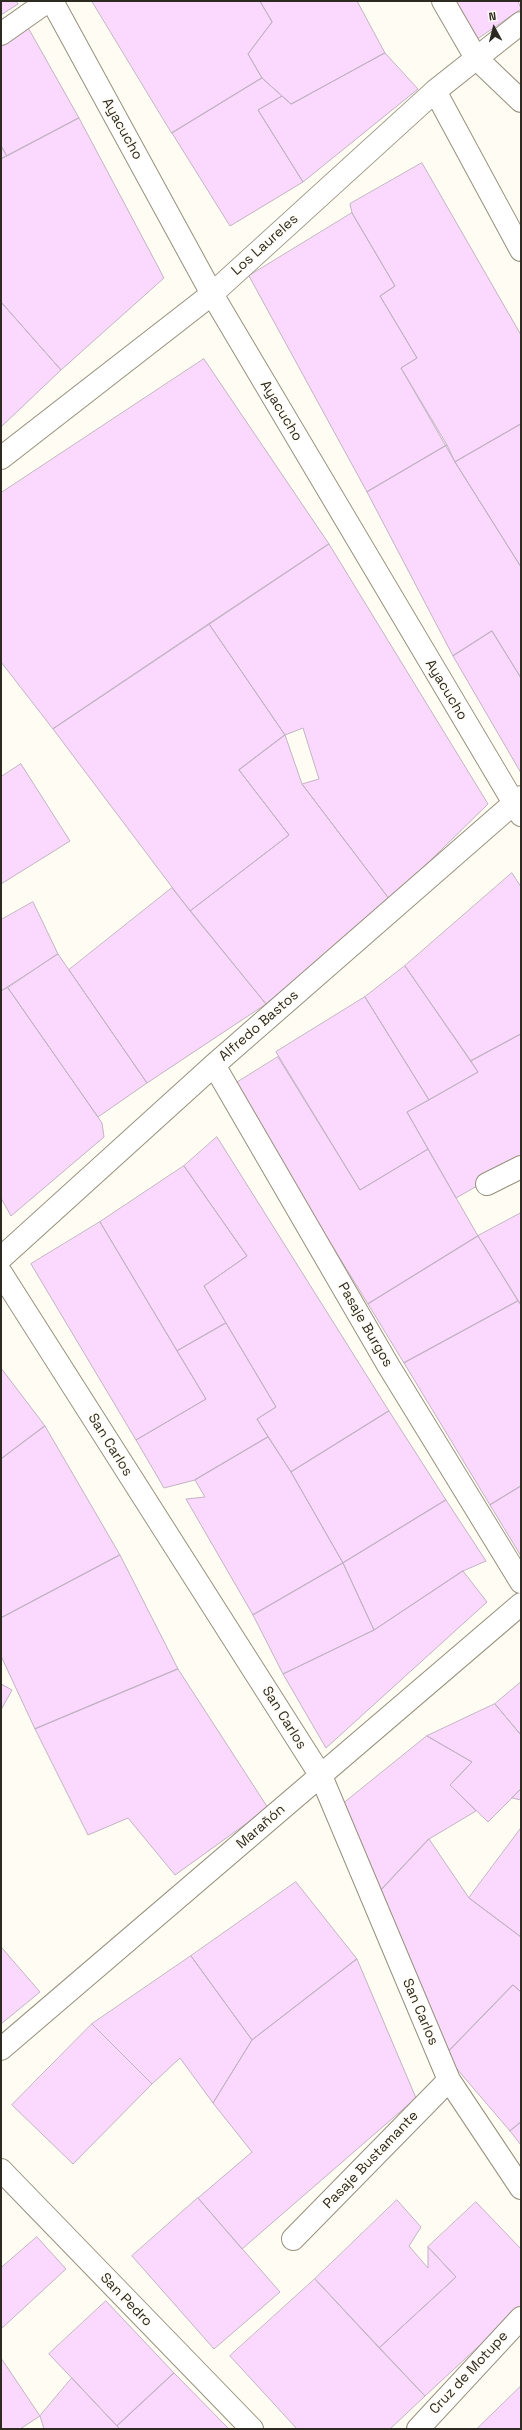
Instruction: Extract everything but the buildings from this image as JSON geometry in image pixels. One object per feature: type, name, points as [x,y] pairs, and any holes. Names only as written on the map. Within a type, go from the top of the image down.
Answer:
[{"type":"street","points":[[1,34],[48,1]]},
{"type":"street","name":"Ayacucho","points":[[52,1],[212,294],[519,805]]},
{"type":"street","points":[[444,1],[476,58],[521,101]]},
{"type":"street","name":"Los Laureles","points":[[1,458],[212,294],[435,91],[521,23]]},
{"type":"street","points":[[435,91],[521,250]]},
{"type":"street","name":"Alfredo Bastos","points":[[1,1258],[214,1065],[519,805]]},
{"type":"street","name":"Pasaje Burgos","points":[[214,1065],[388,1365],[521,1582]]},
{"type":"street","points":[[487,1184],[521,1167]]},
{"type":"street","name":"San Carlos","points":[[1,1273],[321,1776],[449,2080],[521,2188]]},
{"type":"street","name":"Marañón","points":[[1,2049],[521,1604]]},
{"type":"street","name":"Pasaje Bustamante","points":[[293,2240],[449,2080]]},
{"type":"street","name":"San Pedro","points":[[1,2170],[252,2429]]},
{"type":"street","name":"Cruz de Motupe","points":[[418,2429],[521,2318]]}]
